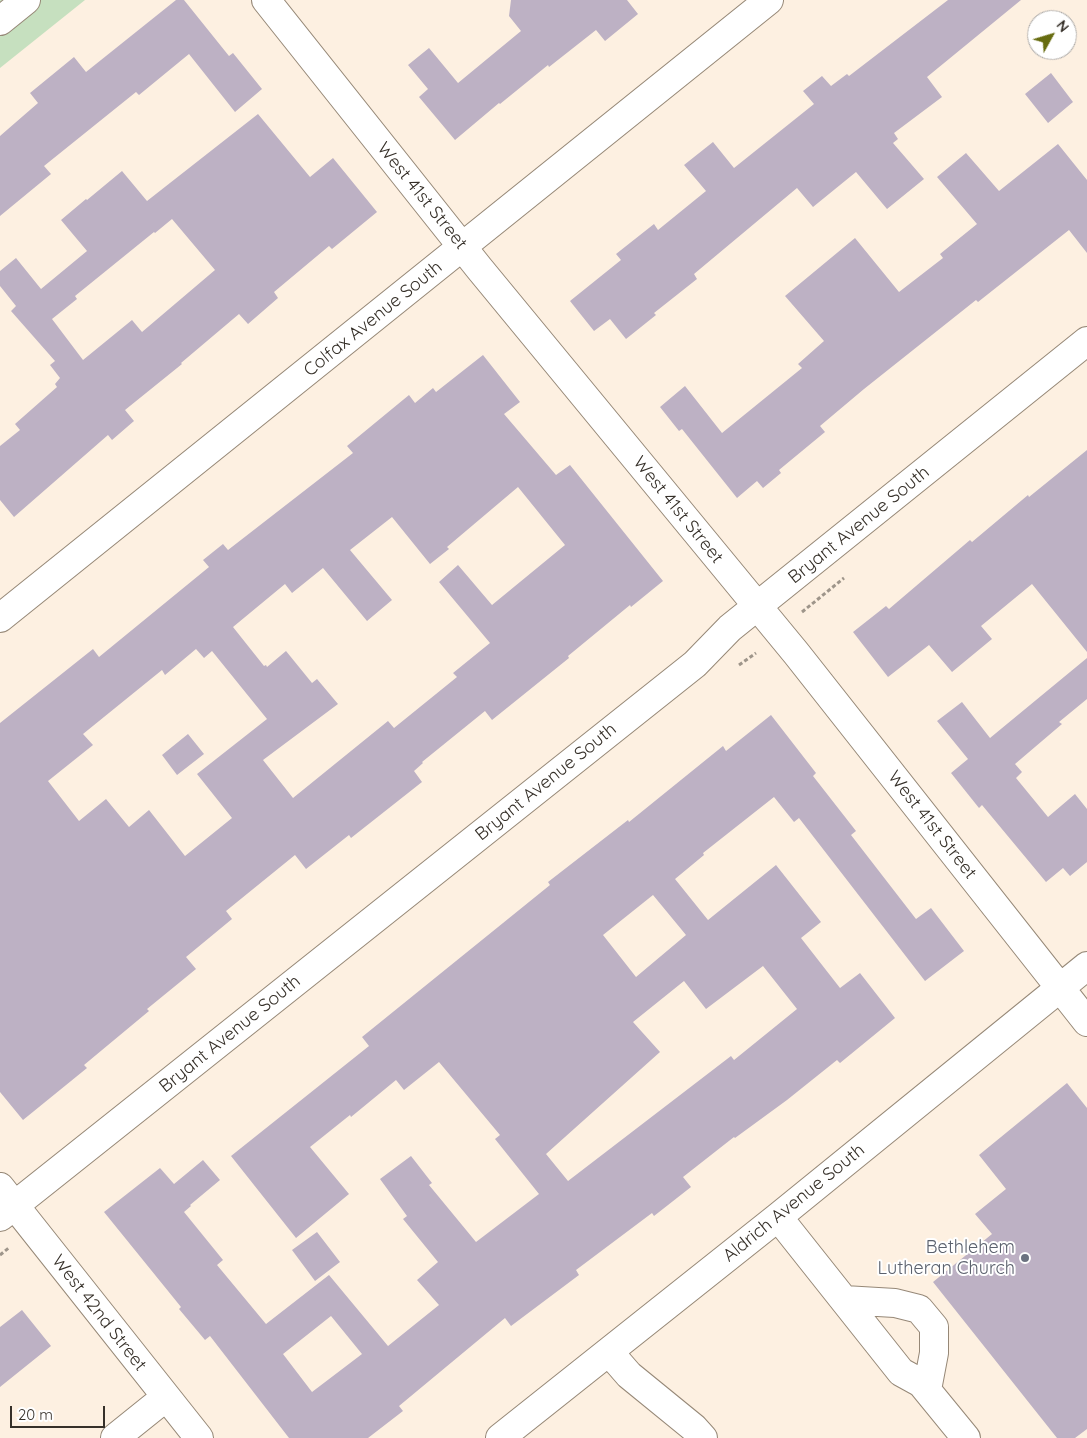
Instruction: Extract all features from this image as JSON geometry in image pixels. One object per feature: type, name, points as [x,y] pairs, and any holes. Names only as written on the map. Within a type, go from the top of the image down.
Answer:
[{"type":"street","points":[[0,21],[26,0]]},
{"type":"street","name":"West 41st Street","points":[[266,0],[462,247],[796,653],[1087,1022]]},
{"type":"street","name":"Colfax Avenue South","points":[[0,618],[769,0]]},
{"type":"street","name":"Bryant Avenue South","points":[[5,1203],[695,664],[730,628],[1087,340]]},
{"type":"street","name":"Aldrich Avenue South","points":[[500,1438],[778,1217],[1087,966]]},
{"type":"street","name":"West 42nd Street","points":[[5,1203],[199,1438]]},
{"type":"street","points":[[778,1217],[902,1372],[921,1383],[966,1438]]},
{"type":"street","points":[[844,1300],[895,1303],[919,1309],[934,1327],[934,1353],[927,1390]]},
{"type":"street","points":[[610,1352],[629,1375],[694,1428],[703,1438]]},
{"type":"street","points":[[115,1438],[166,1397]]},
{"type":"green space","points":[[0,0],[85,0],[0,68]]},
{"type":"building","points":[[176,0],[184,0],[229,56],[233,53],[262,89],[235,112],[189,54],[139,95],[136,92],[44,166],[51,174],[0,216],[0,136],[38,103],[30,93],[74,57],[86,72]]},
{"type":"building","points":[[511,0],[627,0],[638,14],[605,41],[596,30],[499,103],[455,140],[419,97],[428,89],[408,65],[429,48],[458,83],[521,31],[509,16]]},
{"type":"building","points":[[948,0],[1021,0],[927,77],[942,97],[894,133],[898,139],[893,143],[924,179],[887,209],[856,172],[813,207],[797,188],[694,274],[697,279],[654,313],[656,315],[626,339],[610,319],[594,331],[570,301],[621,260],[616,254],[654,224],[658,230],[706,191],[684,165],[713,142],[734,168],[814,104],[803,91],[822,76],[831,86],[847,74],[849,76]]},
{"type":"building","points":[[1051,73],[1073,102],[1048,123],[1025,94]]},
{"type":"building","points":[[258,114],[310,177],[333,158],[377,212],[332,249],[329,246],[274,292],[278,298],[248,324],[239,314],[182,364],[125,410],[134,421],[112,440],[108,435],[14,517],[0,500],[0,446],[20,430],[15,424],[57,387],[55,384],[60,378],[50,365],[55,361],[11,311],[16,306],[0,286],[0,271],[16,258],[41,289],[87,251],[61,220],[122,171],[147,201]],"holes":[[[172,219],[215,270],[142,332],[132,320],[83,360],[52,319],[77,299],[75,296]]]},
{"type":"building","points":[[1058,144],[1087,180],[1087,253],[1069,230],[978,302],[976,300],[820,426],[825,432],[779,470],[781,473],[763,488],[757,481],[737,498],[682,429],[679,431],[660,407],[685,386],[722,433],[802,368],[798,364],[824,341],[785,296],[855,238],[899,292],[943,258],[940,254],[977,224],[937,177],[966,153],[999,191]]},
{"type":"building","points":[[483,355],[520,402],[504,414],[556,475],[570,465],[663,581],[631,607],[630,605],[568,656],[569,658],[492,720],[485,711],[422,762],[414,771],[422,782],[351,838],[349,835],[306,869],[295,855],[226,911],[232,919],[186,957],[196,969],[147,1009],[149,1011],[84,1065],[87,1068],[23,1120],[0,1092],[0,723],[93,649],[99,657],[209,567],[203,560],[223,544],[228,550],[353,453],[347,446],[409,395],[415,403],[433,388],[436,392]],"holes":[[[518,487],[565,545],[492,605],[458,565],[439,582],[490,643],[453,673],[457,677],[394,728],[388,721],[293,798],[263,760],[338,704],[317,679],[312,683],[286,651],[267,667],[266,665],[264,666],[233,627],[285,584],[292,593],[323,568],[367,621],[392,600],[350,550],[392,517],[430,564],[449,549],[447,547]],[[196,649],[204,658],[212,651],[267,719],[197,774],[232,818],[185,856],[149,810],[129,827],[106,799],[79,821],[48,781],[93,745],[83,734],[162,670],[165,675]]]},
{"type":"building","points":[[1087,450],[1087,652],[1032,584],[981,626],[992,639],[952,672],[929,645],[888,677],[853,632],[886,606],[889,609],[970,540],[972,542],[1028,495],[1029,497]]},
{"type":"building","points":[[1087,658],[1087,699],[1059,722],[1062,724],[1015,764],[1022,772],[1016,778],[1048,817],[1075,794],[1087,809],[1087,862],[1070,876],[1063,868],[1046,882],[982,805],[979,808],[951,773],[968,759],[937,721],[962,702],[990,738]]},
{"type":"building","points":[[771,715],[816,773],[813,776],[856,831],[851,835],[916,919],[931,908],[964,951],[925,981],[799,818],[794,822],[774,797],[703,853],[704,855],[675,879],[708,920],[776,865],[821,922],[801,938],[840,988],[860,973],[895,1018],[840,1063],[837,1060],[787,1100],[734,1137],[683,1177],[691,1187],[654,1216],[652,1213],[576,1270],[579,1275],[511,1326],[505,1318],[399,1406],[403,1411],[368,1438],[289,1438],[210,1336],[205,1340],[179,1309],[181,1307],[104,1212],[160,1168],[174,1184],[203,1160],[220,1180],[184,1212],[223,1260],[217,1265],[266,1324],[329,1275],[388,1346],[439,1305],[417,1280],[438,1262],[403,1219],[407,1216],[380,1179],[411,1156],[432,1183],[429,1185],[476,1242],[539,1194],[495,1139],[500,1135],[439,1062],[404,1090],[396,1080],[351,1117],[350,1115],[310,1147],[349,1194],[296,1238],[231,1156],[369,1046],[362,1037],[550,885],[548,882],[628,820],[629,822],[723,746],[726,751]],"holes":[[[653,895],[686,935],[636,977],[603,935]],[[763,966],[797,1009],[734,1060],[731,1056],[568,1181],[546,1154],[660,1052],[633,1022],[684,981],[706,1009]],[[331,1316],[362,1354],[312,1392],[283,1354]]]},
{"type":"building","points":[[188,734],[204,754],[177,775],[162,755]]},
{"type":"building","name":"Bethlehem Lutheran Church","points":[[1067,1083],[1087,1108],[1087,1429],[1075,1438],[1057,1438],[933,1282],[992,1234],[975,1214],[1006,1189],[979,1155]]},
{"type":"building","points":[[317,1232],[340,1262],[315,1281],[292,1250]]},
{"type":"building","points":[[22,1310],[51,1346],[0,1387],[0,1327]]},
{"type":"place","name":"Bethlehem Lutheran Church","points":[[1025,1258]]}]
